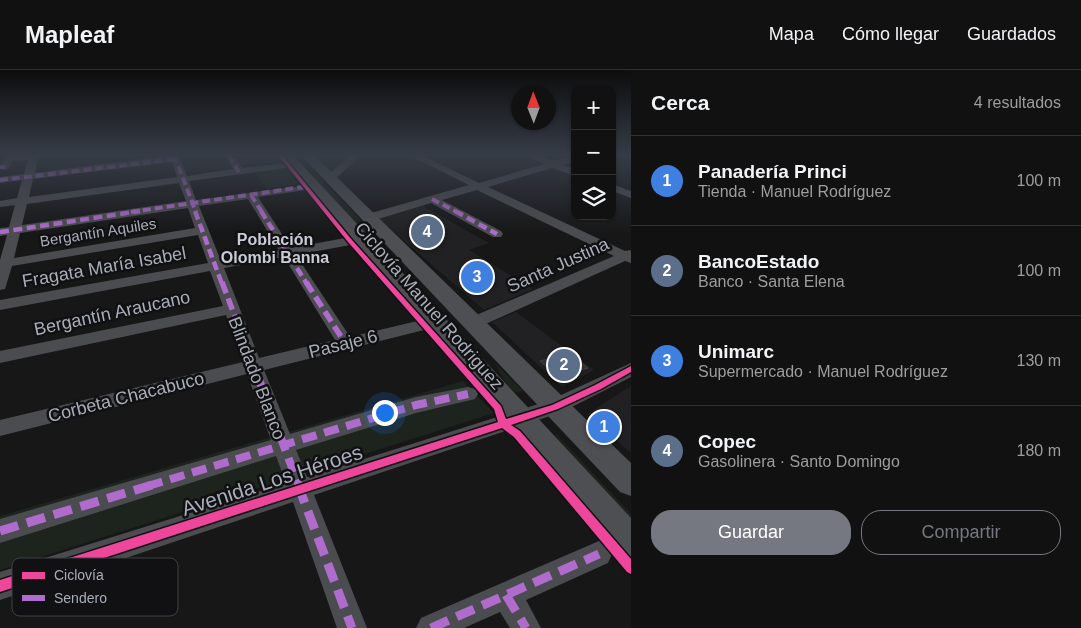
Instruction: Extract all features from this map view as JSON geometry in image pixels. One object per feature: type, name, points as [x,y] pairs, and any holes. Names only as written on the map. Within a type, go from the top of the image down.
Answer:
[{"type":"main road","points":[[321,182],[368,218],[631,483]]},
{"type":"main road","points":[[321,182],[361,239],[631,542]]},
{"type":"street","points":[[0,286],[3,264],[28,181]]},
{"type":"street","points":[[0,204],[167,181]]},
{"type":"street","name":"Blindado Blanco","points":[[184,181],[352,628]]},
{"type":"street","points":[[464,181],[629,256]]},
{"type":"street","points":[[368,218],[496,181]]},
{"type":"street","points":[[0,232],[251,195],[321,182]]},
{"type":"street","points":[[616,189],[631,195]]},
{"type":"street","points":[[251,195],[345,343]]},
{"type":"street","points":[[432,199],[497,234]]},
{"type":"street","name":"Bergantín Aquiles","points":[[3,264],[202,231]]},
{"type":"street","name":"Fragata María Isabel","points":[[0,305],[361,239]]},
{"type":"street","name":"Santa Justina","points":[[473,323],[629,256]]},
{"type":"street","name":"Bergantín Araucano","points":[[0,357],[231,309]]},
{"type":"street","name":"Pasaje 6","points":[[253,366],[434,322]]},
{"type":"street","name":"Corbeta Chacabuco","points":[[0,428],[253,366]]},
{"type":"street","name":"Avenida Los Héroes","points":[[86,558],[555,407],[631,369]]},
{"type":"street","name":"Avenida Los Héroes","points":[[0,532],[422,403],[468,394]]},
{"type":"street","points":[[431,628],[599,554]]},
{"type":"street","name":"Avenida Los Héroes","points":[[0,586],[12,582]]},
{"type":"street","points":[[506,595],[526,628]]},
{"type":"shaded area","points":[[261,181],[297,181],[299,184],[266,189]]},
{"type":"shaded area","points":[[317,181],[323,181],[360,219],[374,243]]},
{"type":"shaded area","points":[[423,206],[489,243],[469,250],[533,289],[484,310],[379,219]]},
{"type":"shaded area","points":[[516,312],[594,370],[562,387],[492,322]]},
{"type":"shaded area","points":[[494,362],[523,391],[515,393],[506,383]]},
{"type":"shaded area","points":[[463,381],[494,413],[38,558],[12,558],[12,566],[0,570],[0,516]]},
{"type":"shaded area","points":[[631,386],[631,453],[587,414]]},
{"type":"shaded area","points":[[555,435],[631,514],[631,520]]},
{"type":"building","points":[[570,353],[588,368],[557,377],[540,361]]},
{"type":"marked path","points":[[184,181],[352,628]]},
{"type":"marked path","points":[[0,232],[309,186]]},
{"type":"marked path","points":[[251,195],[345,343]]},
{"type":"marked path","points":[[432,199],[497,234]]},
{"type":"marked path","points":[[0,531],[416,405],[468,394]]},
{"type":"marked path","points":[[431,628],[599,554]]},
{"type":"marked path","points":[[506,595],[526,628]]},
{"type":"cycle path","name":"Ciclovía Manuel Rodriguez","points":[[301,181],[350,241],[498,408],[503,423],[517,434],[631,568]]},
{"type":"cycle path","points":[[87,558],[555,407],[631,369]]},
{"type":"cycle path","points":[[0,586],[12,582]]},
{"type":"place","name":"Copec","points":[[427,232]]},
{"type":"place","name":"Unimarc","points":[[477,277]]},
{"type":"place","name":"BancoEstado","points":[[564,365]]},
{"type":"place","name":"Panadería Princi","points":[[604,427]]},
{"type":"district","name":"Población Olombi Banna","points":[[275,248]]}]
